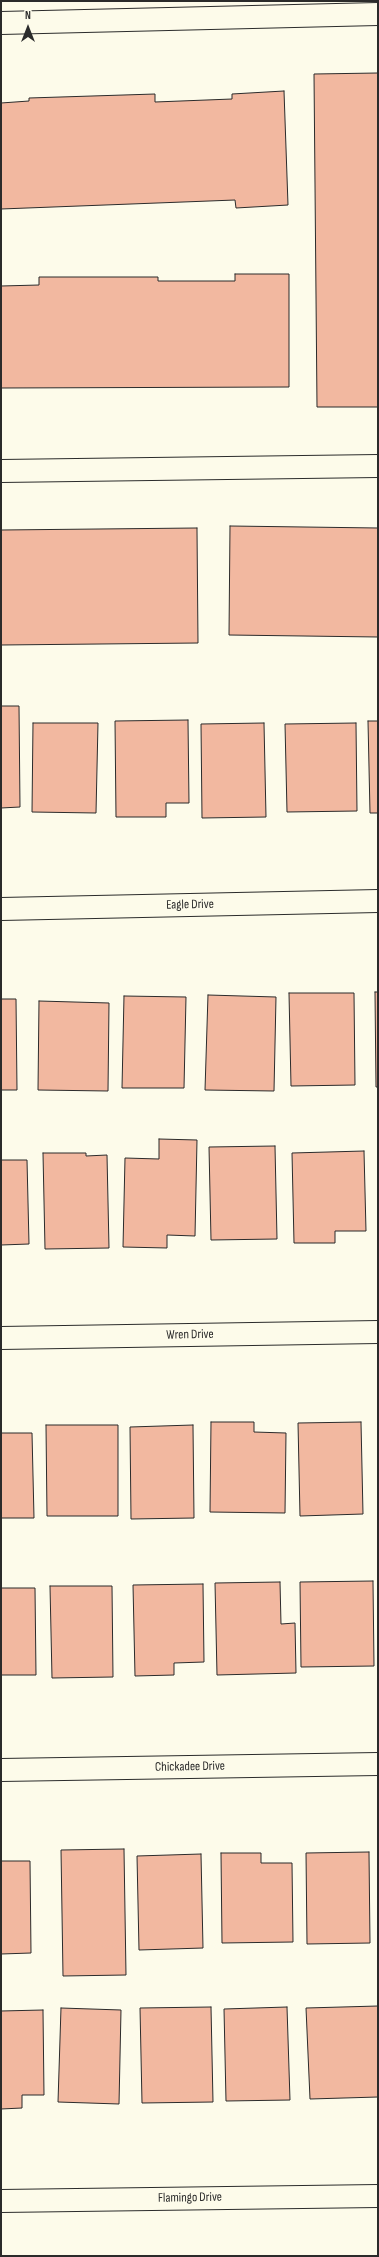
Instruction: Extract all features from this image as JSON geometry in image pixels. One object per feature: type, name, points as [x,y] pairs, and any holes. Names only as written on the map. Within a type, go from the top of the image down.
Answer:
[{"type":"street","points":[[1,23],[378,14]]},
{"type":"street","points":[[1,471],[378,466]]},
{"type":"street","name":"Eagle Drive","points":[[1,909],[378,901]]},
{"type":"street","name":"Wren Drive","points":[[1,1338],[378,1332]]},
{"type":"street","name":"Chickadee Drive","points":[[1,1770],[378,1764]]},
{"type":"street","name":"Flamingo Drive","points":[[1,2201],[378,2196]]},
{"type":"building","points":[[378,73],[378,407],[317,407],[314,74]]},
{"type":"building","points":[[284,91],[288,205],[236,208],[235,200],[1,209],[1,103],[29,101],[29,98],[155,94],[155,102],[232,99],[232,94]]},
{"type":"building","points":[[235,274],[289,274],[289,387],[1,388],[1,286],[39,285],[39,277],[158,277],[158,281],[235,281]]},
{"type":"building","points":[[230,526],[378,528],[378,637],[229,635]]},
{"type":"building","points":[[197,528],[198,643],[1,645],[1,530]]},
{"type":"building","points":[[1,706],[19,706],[20,807],[1,808]]},
{"type":"building","points":[[188,720],[189,803],[166,803],[166,817],[116,817],[115,721]]},
{"type":"building","points":[[368,721],[378,721],[378,813],[370,813]]},
{"type":"building","points":[[33,723],[98,723],[96,813],[32,812]]},
{"type":"building","points":[[264,723],[266,817],[202,818],[201,724]]},
{"type":"building","points":[[356,723],[357,811],[287,812],[285,724]]},
{"type":"building","points":[[375,992],[378,992],[378,1087],[376,1087]]},
{"type":"building","points":[[289,993],[354,993],[355,1085],[291,1086]]},
{"type":"building","points":[[208,995],[276,997],[274,1091],[205,1090]]},
{"type":"building","points":[[124,996],[186,997],[184,1088],[122,1088]]},
{"type":"building","points":[[1,999],[16,999],[17,1090],[1,1090]]},
{"type":"building","points":[[39,1001],[109,1003],[108,1091],[38,1090]]},
{"type":"building","points":[[159,1139],[197,1140],[195,1236],[167,1235],[167,1248],[123,1247],[125,1158],[159,1159]]},
{"type":"building","points":[[275,1146],[277,1239],[211,1240],[209,1147]]},
{"type":"building","points":[[364,1151],[366,1231],[335,1231],[335,1243],[294,1243],[292,1153]]},
{"type":"building","points":[[43,1153],[86,1153],[86,1156],[107,1155],[109,1248],[45,1249]]},
{"type":"building","points":[[1,1160],[27,1160],[29,1244],[1,1245]]},
{"type":"building","points":[[211,1422],[254,1422],[254,1432],[286,1433],[285,1513],[210,1512]]},
{"type":"building","points":[[361,1422],[363,1514],[300,1516],[298,1423]]},
{"type":"building","points":[[46,1425],[118,1425],[118,1516],[47,1516]]},
{"type":"building","points":[[193,1425],[194,1518],[131,1519],[130,1427]]},
{"type":"building","points":[[1,1433],[32,1433],[34,1518],[1,1518]]},
{"type":"building","points":[[373,1581],[374,1666],[301,1667],[300,1582]]},
{"type":"building","points":[[280,1582],[281,1624],[295,1623],[296,1673],[217,1675],[215,1583]]},
{"type":"building","points":[[203,1584],[204,1662],[174,1663],[174,1675],[135,1676],[133,1585]]},
{"type":"building","points":[[50,1586],[112,1586],[113,1677],[52,1678]]},
{"type":"building","points":[[1,1588],[35,1588],[36,1675],[1,1675]]},
{"type":"building","points":[[124,1849],[126,1975],[63,1976],[61,1850]]},
{"type":"building","points":[[369,1852],[370,1943],[307,1944],[306,1853]]},
{"type":"building","points":[[221,1853],[261,1853],[261,1863],[292,1863],[293,1942],[222,1943]]},
{"type":"building","points":[[201,1854],[203,1948],[139,1950],[137,1856]]},
{"type":"building","points":[[1,1861],[30,1861],[31,1953],[1,1954]]},
{"type":"building","points":[[378,2006],[378,2097],[310,2099],[306,2008]]},
{"type":"building","points":[[211,2007],[213,2102],[142,2103],[140,2008]]},
{"type":"building","points":[[287,2007],[290,2100],[226,2101],[224,2009]]},
{"type":"building","points":[[61,2008],[121,2010],[119,2104],[58,2102]]},
{"type":"building","points":[[43,2010],[44,2095],[22,2095],[22,2108],[1,2109],[1,2011]]}]
